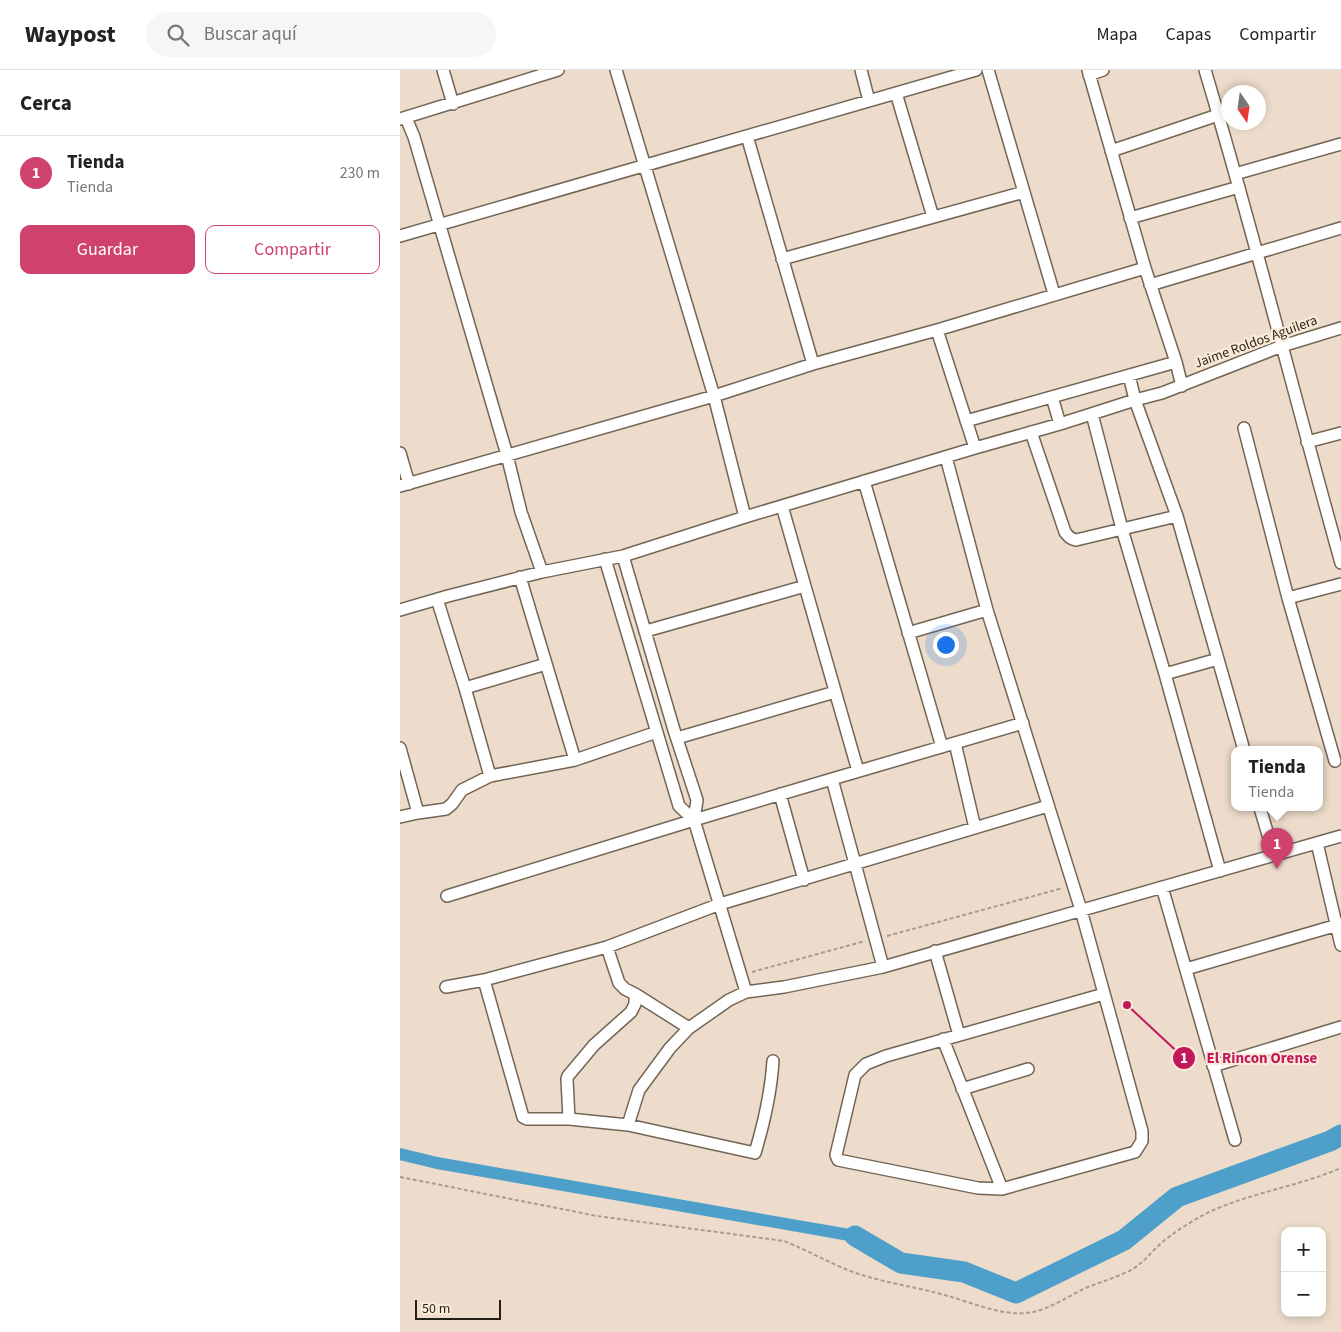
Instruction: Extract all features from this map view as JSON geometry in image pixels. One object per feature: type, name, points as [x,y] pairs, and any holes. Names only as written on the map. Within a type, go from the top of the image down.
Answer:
[{"type":"street","points":[[443,70],[453,104]]},
{"type":"street","points":[[542,572],[521,512],[507,455],[414,137],[403,119],[453,104],[532,74],[558,70]]},
{"type":"street","points":[[616,70],[714,396],[745,517]]},
{"type":"street","points":[[861,70],[869,100]]},
{"type":"street","points":[[400,236],[976,70]]},
{"type":"street","points":[[988,70],[1054,294]]},
{"type":"street","points":[[1103,70],[1088,72],[1130,218],[1182,386]]},
{"type":"street","points":[[1205,70],[1236,174],[1256,254],[1307,442],[1339,550],[1341,563]]},
{"type":"street","points":[[896,93],[933,217]]},
{"type":"street","points":[[1111,151],[1218,115]]},
{"type":"street","points":[[747,136],[813,364]]},
{"type":"street","points":[[1236,174],[1341,144]]},
{"type":"street","points":[[1130,218],[1239,187]]},
{"type":"street","points":[[782,259],[1024,192]]},
{"type":"street","points":[[1150,284],[1341,228]]},
{"type":"street","points":[[400,453],[405,485],[714,396],[813,364],[937,330],[1145,268]]},
{"type":"street","name":"Jaime Roldos Aguilera","points":[[400,610],[520,577],[623,556],[946,456],[1162,393],[1282,346],[1341,328]]},
{"type":"street","points":[[937,330],[975,448]]},
{"type":"street","points":[[966,421],[1176,362]]},
{"type":"street","points":[[1129,375],[1135,400],[1177,516],[1243,746]]},
{"type":"street","points":[[1052,397],[1060,424]]},
{"type":"street","points":[[1092,414],[1122,530],[1165,674],[1220,871]]},
{"type":"street","points":[[1244,428],[1288,598],[1335,760]]},
{"type":"street","points":[[1031,432],[1069,537],[1076,540],[1177,516]]},
{"type":"street","points":[[1307,442],[1341,433]]},
{"type":"street","points":[[946,456],[987,610],[1073,885],[1104,994],[1142,1131],[1142,1142],[1135,1152],[1002,1189],[992,1190],[838,1160],[836,1155],[855,1075],[866,1064],[943,1039],[1104,994]]},
{"type":"street","points":[[864,481],[942,747]]},
{"type":"street","points":[[782,506],[858,771]]},
{"type":"street","points":[[623,556],[674,730],[697,800],[694,820],[746,992]]},
{"type":"street","points":[[605,559],[679,806],[694,820]]},
{"type":"street","points":[[520,577],[575,760]]},
{"type":"street","points":[[1288,598],[1341,584]]},
{"type":"street","points":[[646,631],[805,586]]},
{"type":"street","points":[[437,599],[490,776]]},
{"type":"street","points":[[908,633],[987,610]]},
{"type":"street","points":[[1165,674],[1218,659]]},
{"type":"street","points":[[465,688],[546,664]]},
{"type":"street","points":[[677,738],[835,692]]},
{"type":"street","points":[[447,896],[780,794],[1023,723]]},
{"type":"street","points":[[400,817],[446,809],[462,790],[490,776],[575,760],[656,732]]},
{"type":"street","points":[[955,743],[975,828]]},
{"type":"street","points":[[400,748],[418,813]]},
{"type":"street","points":[[832,779],[883,966]]},
{"type":"street","points":[[780,794],[804,880]]},
{"type":"street","points":[[446,986],[484,980],[607,947],[720,904],[1048,806]]},
{"type":"street","points":[[1261,811],[1274,855]]},
{"type":"street","points":[[628,1125],[639,1090],[670,1048],[689,1028],[729,1000],[746,992],[784,987],[883,966],[1341,836]]},
{"type":"street","points":[[1317,843],[1339,924],[1341,945]]},
{"type":"street","points":[[1162,887],[1235,1140]]},
{"type":"street","points":[[1186,969],[1339,924]]},
{"type":"street","points":[[607,947],[619,983],[625,989],[689,1028]]},
{"type":"street","points":[[936,952],[959,1035]]},
{"type":"street","points":[[484,980],[524,1116],[527,1119],[569,1119],[628,1125],[755,1153],[764,1121],[772,1079],[773,1061]]},
{"type":"street","points":[[569,1119],[568,1076],[594,1045],[631,1012],[636,1004],[635,994]]},
{"type":"street","points":[[1213,1066],[1341,1027]]},
{"type":"street","points":[[943,1039],[1002,1189]]},
{"type":"street","points":[[962,1089],[1028,1070]]},
{"type":"path","points":[[741,975],[1073,885]]},
{"type":"path","points":[[400,1177],[597,1216],[784,1241],[854,1272],[932,1291],[1001,1311],[1032,1313],[1138,1267],[1159,1245],[1173,1234],[1207,1214],[1244,1200],[1312,1180],[1341,1168]]},
{"type":"waterway","points":[[855,1236],[901,1263],[964,1272],[1016,1293],[1124,1240],[1177,1197],[1330,1141],[1341,1135]]},
{"type":"waterway","points":[[400,1154],[437,1163],[855,1236]]},
{"type":"place","name":"Tienda","points":[[1277,869]]},
{"type":"place","name":"El Rincon Orense","points":[[1127,1005]]}]
